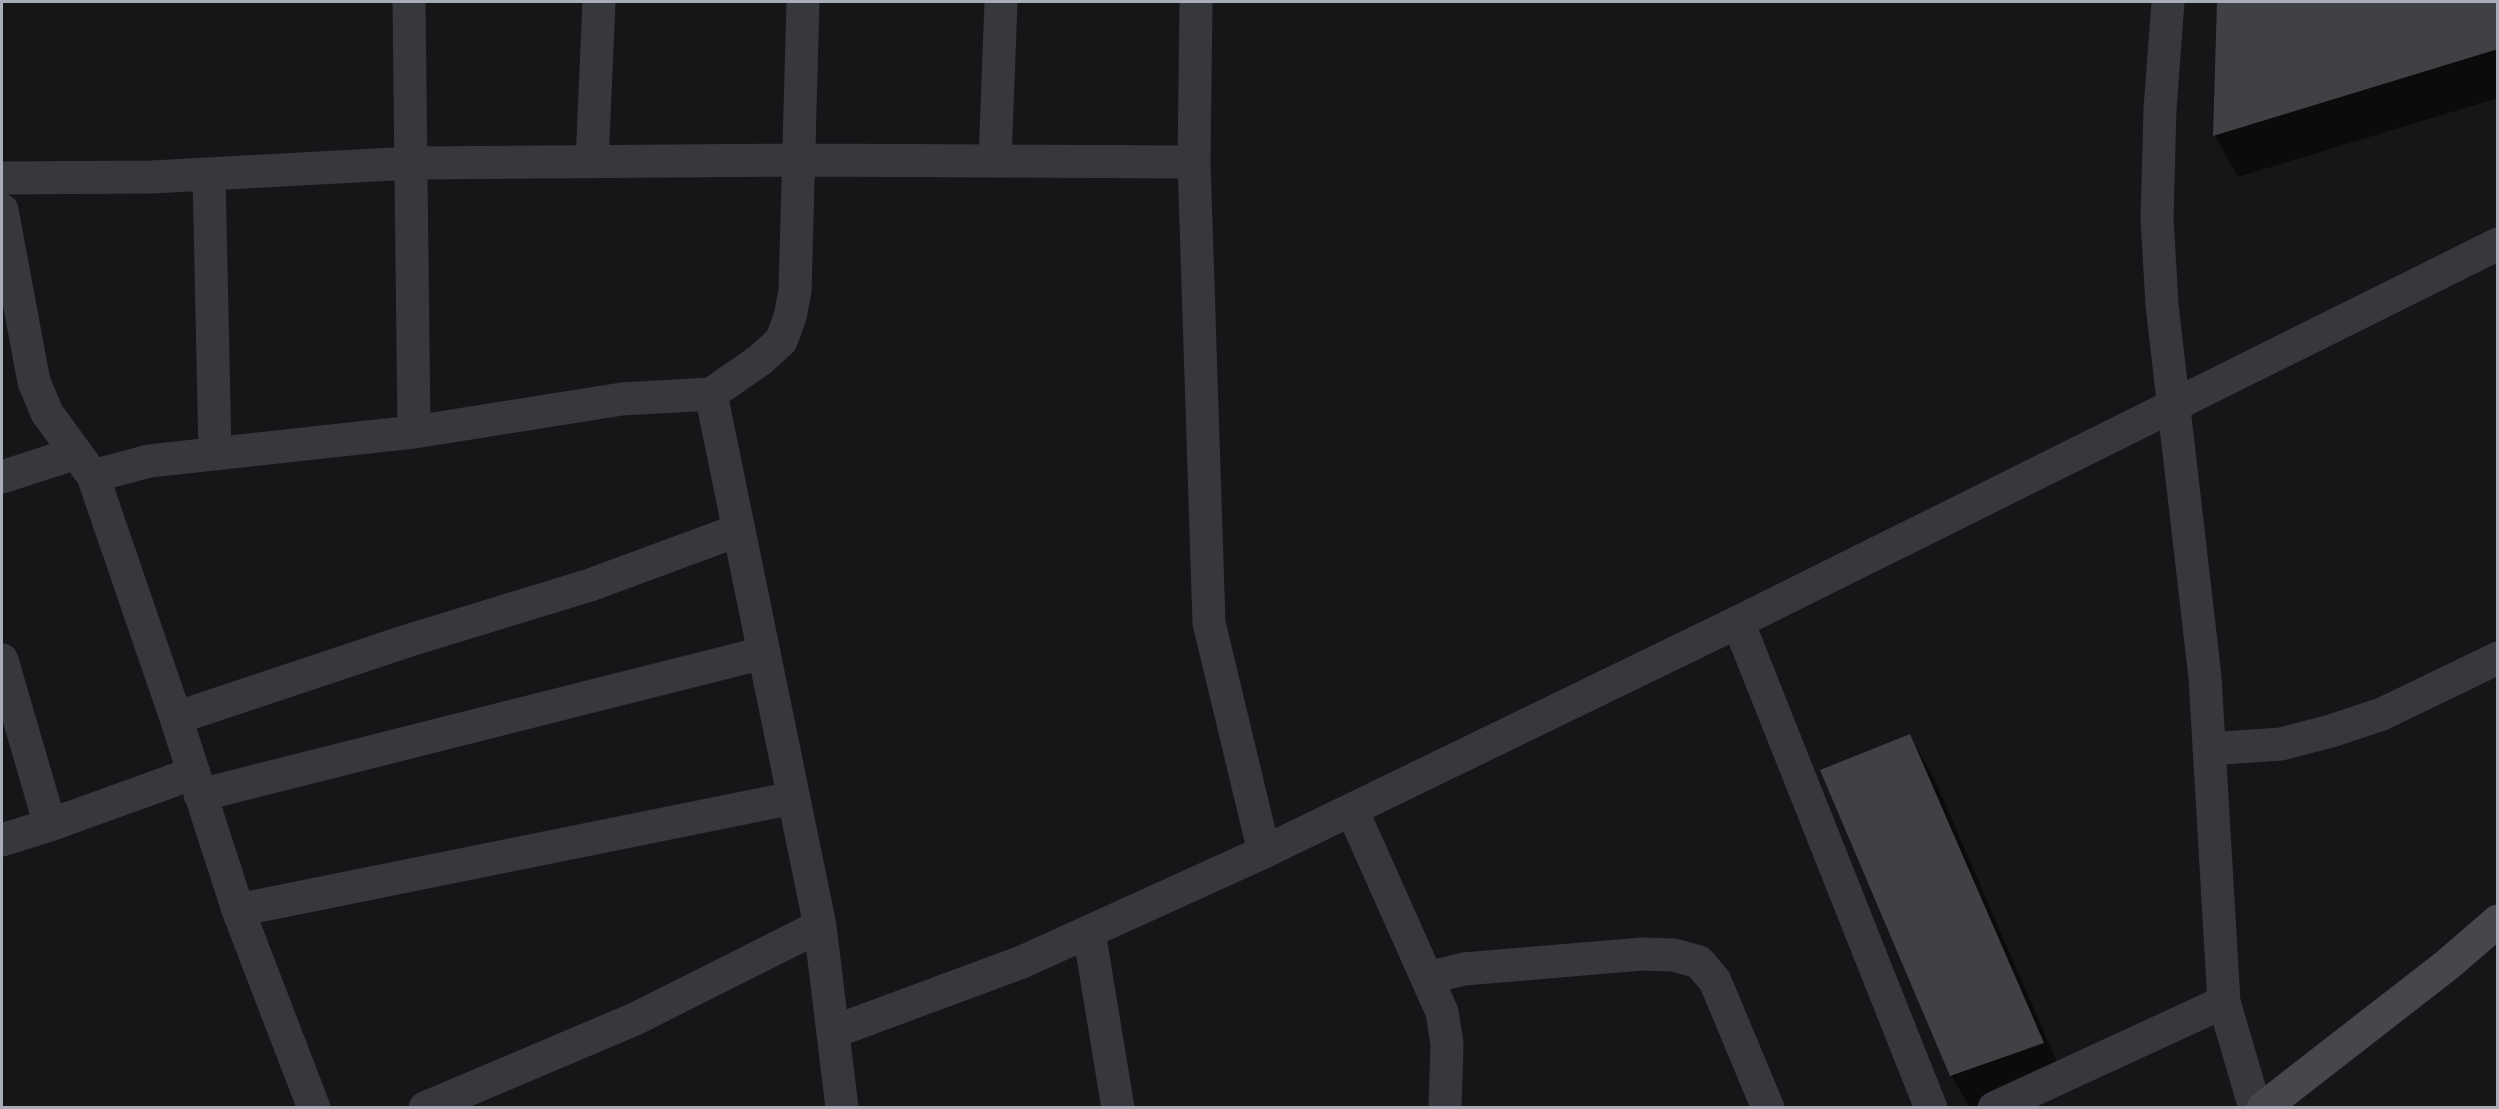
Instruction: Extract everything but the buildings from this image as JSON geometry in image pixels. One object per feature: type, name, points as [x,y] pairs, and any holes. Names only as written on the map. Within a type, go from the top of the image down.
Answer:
[{"type":"main road","points":[[2263,1107],[2447,965],[2498,921]]},
{"type":"street","points":[[409,2],[414,432]]},
{"type":"street","points":[[592,162],[599,2]]},
{"type":"street","points":[[2,477],[85,464],[149,461],[414,432],[622,399],[711,394],[760,360],[781,341],[790,317],[795,291],[803,2]]},
{"type":"street","points":[[995,160],[1001,2]]},
{"type":"street","points":[[1196,2],[1194,162],[1209,623],[1264,852]]},
{"type":"street","points":[[2168,2],[2160,109],[2157,219],[2162,305],[2205,677],[2224,1002],[2255,1107]]},
{"type":"street","points":[[2,178],[152,177],[412,164],[800,160],[1194,162]]},
{"type":"street","points":[[209,174],[216,454]]},
{"type":"street","points":[[3,221],[34,382],[47,413],[85,464],[176,717],[238,910],[314,1107]]},
{"type":"street","points":[[833,1032],[1022,962],[1264,852],[1738,622],[2498,244]]},
{"type":"street","points":[[711,394],[820,926],[842,1107]]},
{"type":"street","points":[[176,717],[407,641],[590,585],[739,530]]},
{"type":"street","points":[[1738,622],[1930,1107]]},
{"type":"street","points":[[2,840],[197,784],[763,653]]},
{"type":"street","points":[[2209,749],[2281,744],[2331,731],[2382,714],[2498,658]]},
{"type":"street","points":[[2,660],[50,825]]},
{"type":"street","points":[[238,910],[792,798]]},
{"type":"street","points":[[1352,810],[1442,1012],[1447,1044],[1445,1107]]},
{"type":"street","points":[[425,1107],[635,1019],[820,926]]},
{"type":"street","points":[[1089,932],[1118,1107]]},
{"type":"street","points":[[1427,978],[1464,969],[1642,954],[1674,955],[1699,962],[1715,981],[1768,1107]]},
{"type":"street","points":[[1994,1107],[2224,1002]]}]
